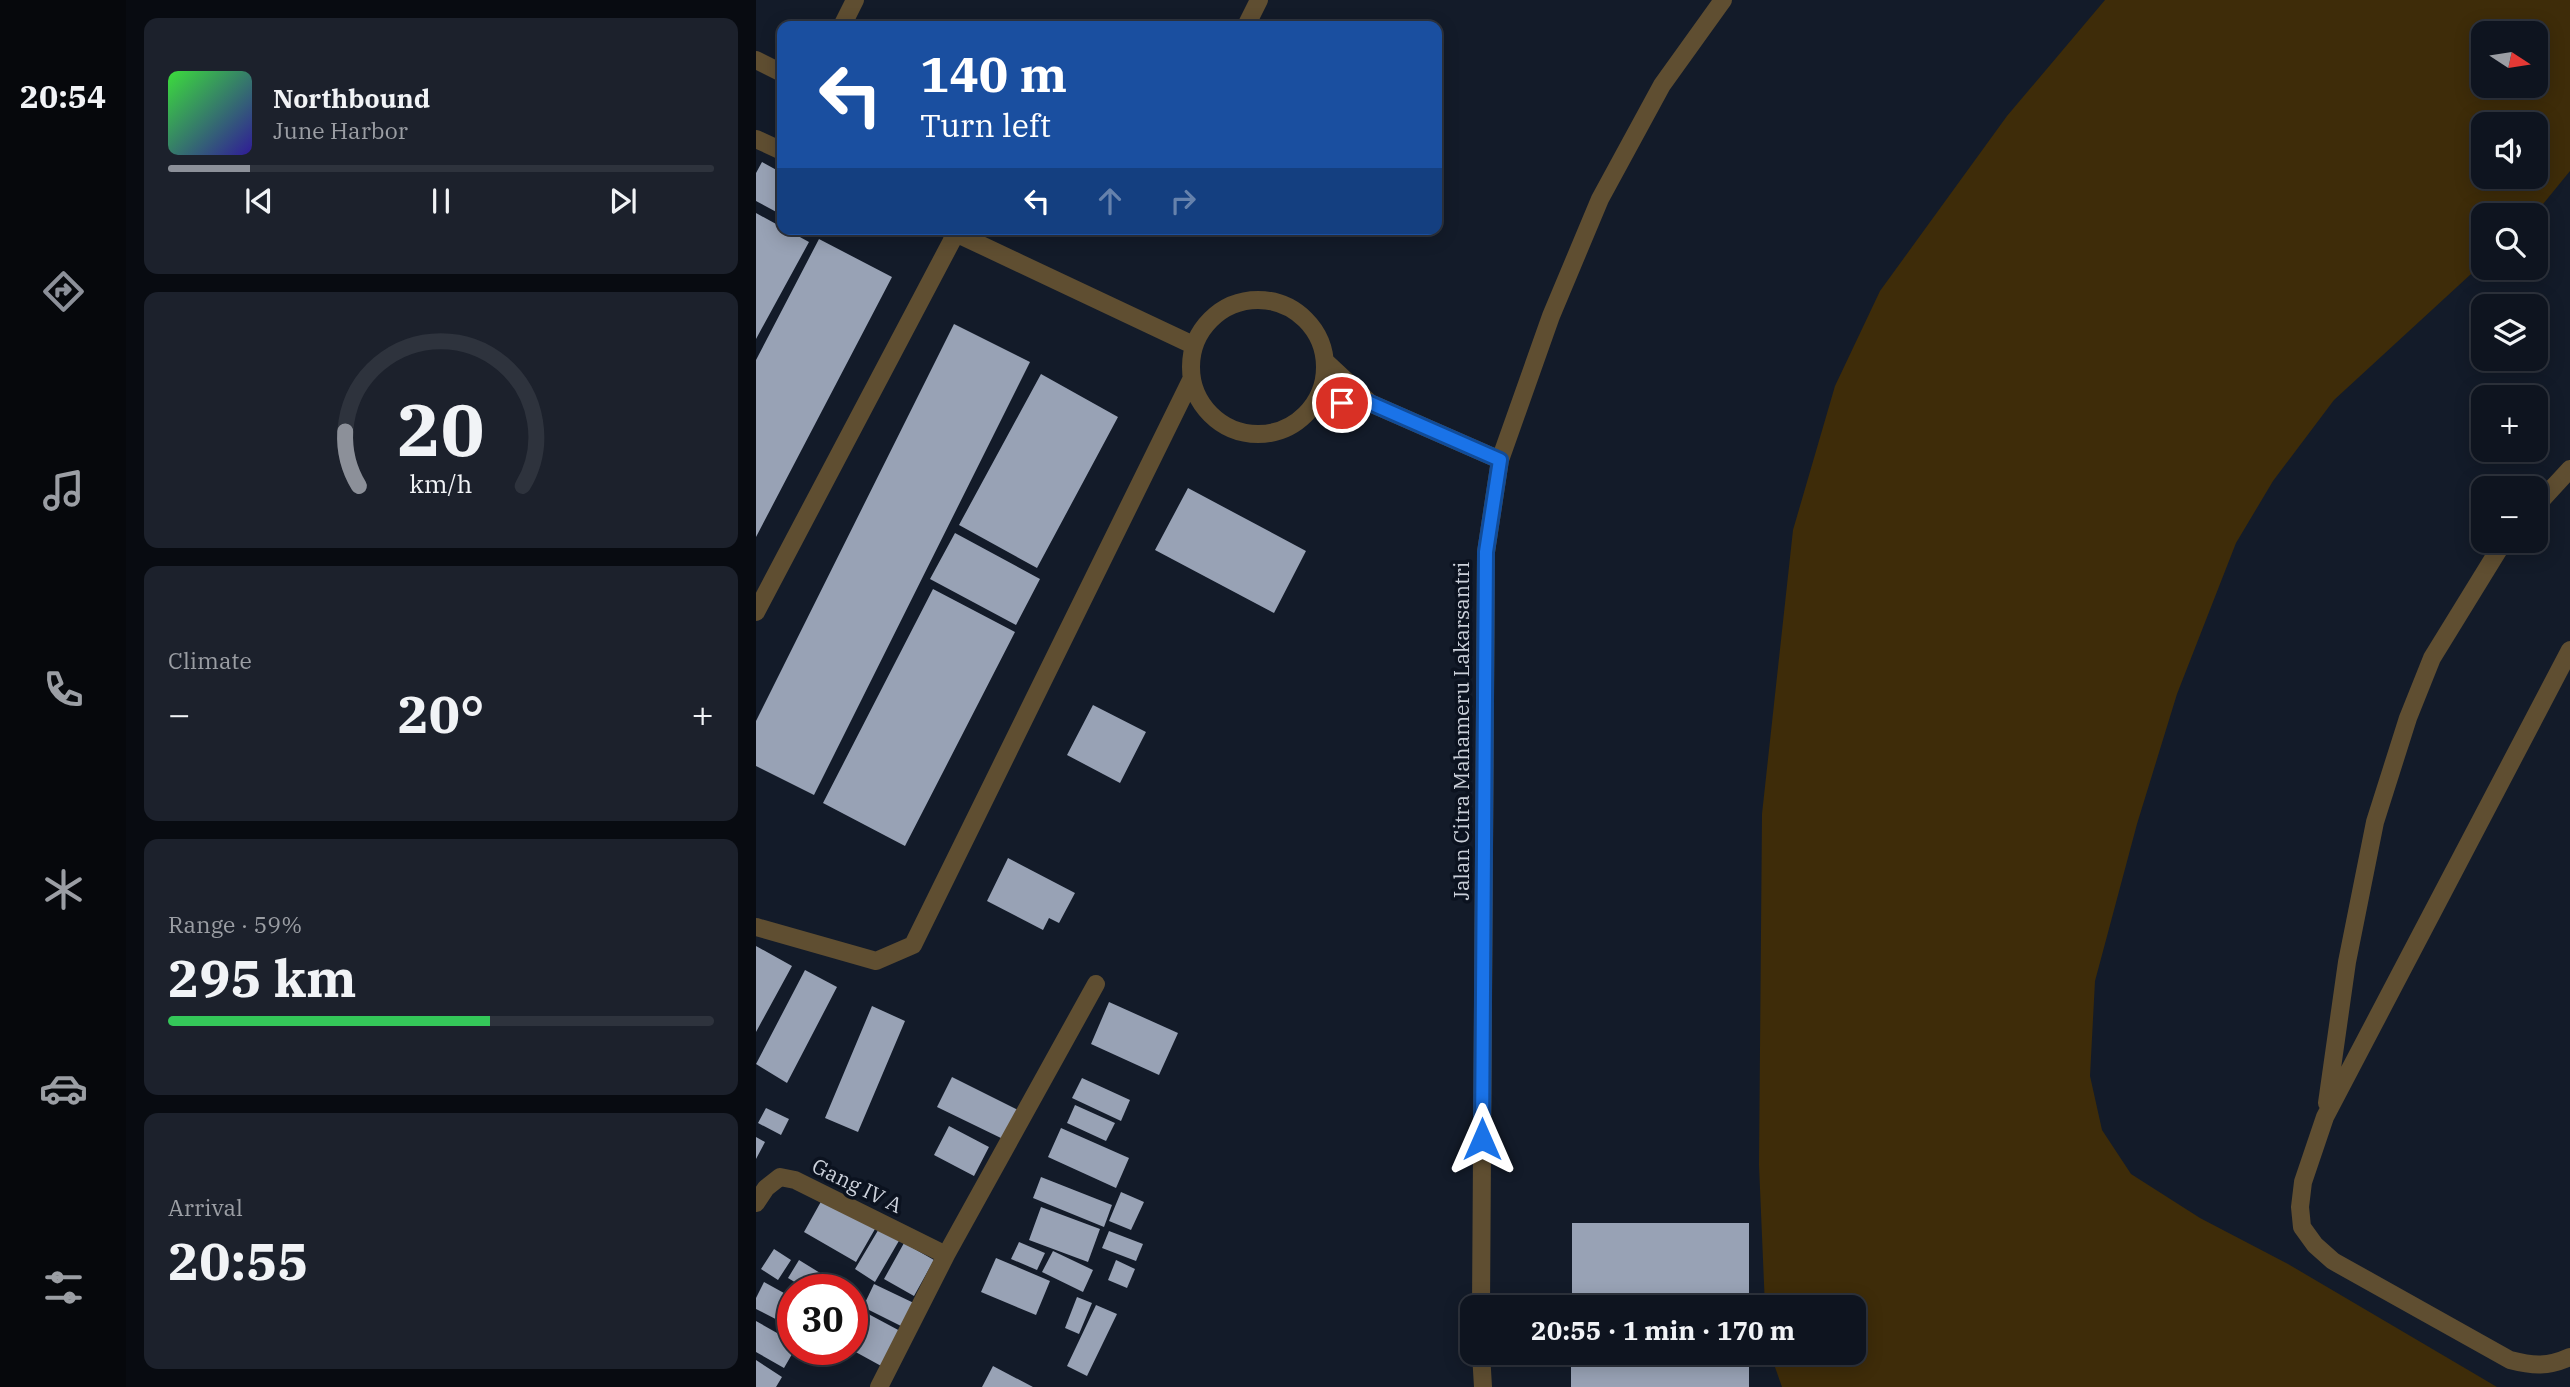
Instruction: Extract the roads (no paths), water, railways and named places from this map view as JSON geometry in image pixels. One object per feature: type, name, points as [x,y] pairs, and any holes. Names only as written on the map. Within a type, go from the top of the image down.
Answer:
[{"type":"street","points":[[844,21],[855,0]]},
{"type":"street","points":[[1248,21],[1259,0]]},
{"type":"street","name":"Jalan Citra Mahameru Lakarsantri","points":[[1481,1295],[1486,552],[1500,460],[1551,316],[1600,200],[1662,85],[1723,0]]},
{"type":"street","points":[[756,60],[777,70]]},
{"type":"street","points":[[756,139],[777,149]]},
{"type":"street","points":[[756,612],[950,235]]},
{"type":"street","points":[[960,235],[1193,345]]},
{"type":"street","points":[[756,927],[876,961],[913,945],[1191,380],[1193,345],[1212,316],[1230,305],[1251,299],[1272,300],[1292,308],[1309,322],[1320,340],[1325,361],[1324,382],[1315,404],[1299,421],[1279,432],[1256,435],[1233,431],[1214,419],[1199,401],[1191,380]]},
{"type":"street","points":[[1325,361],[1370,403],[1500,460]]},
{"type":"street","points":[[1315,404],[1370,403]]},
{"type":"street","points":[[2548,493],[2570,469]]},
{"type":"street","points":[[2325,1117],[2347,962],[2375,822],[2408,718],[2432,657],[2497,553]]},
{"type":"street","points":[[2570,650],[2325,1117],[2303,1182],[2300,1207],[2302,1227],[2315,1245],[2333,1261],[2510,1360],[2543,1366],[2570,1357]]},
{"type":"street","points":[[879,1387],[946,1255],[1096,984]]},
{"type":"street","name":"Gang IV A","points":[[756,1203],[766,1188],[780,1177],[795,1180],[946,1255]]},
{"type":"street","points":[[1482,1365],[1483,1387]]}]
